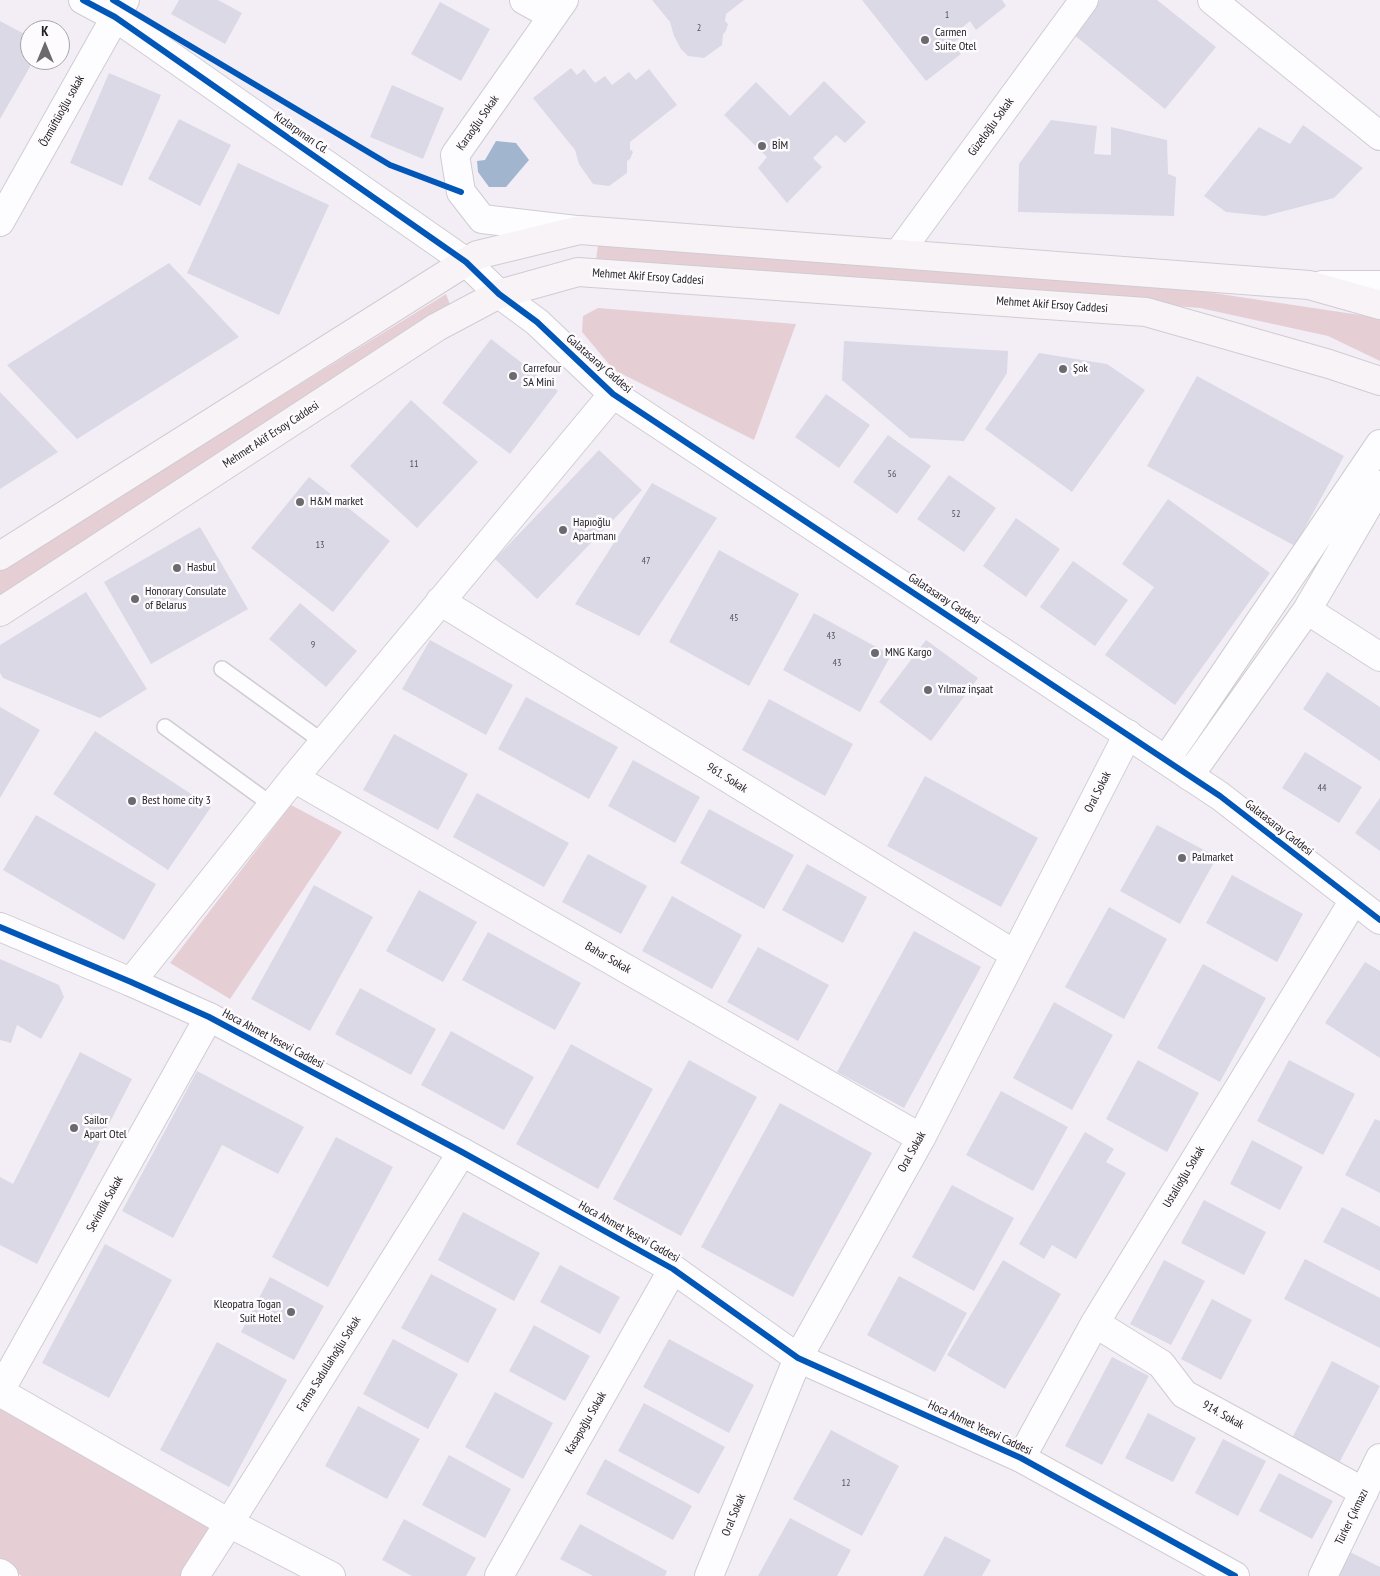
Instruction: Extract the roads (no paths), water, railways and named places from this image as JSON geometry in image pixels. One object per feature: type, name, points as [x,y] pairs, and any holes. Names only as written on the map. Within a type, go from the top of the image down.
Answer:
[{"type":"main road","points":[[0,556],[477,255],[580,230],[1309,285],[1380,304]]},
{"type":"main road","name":"Mehmet Akif Ersoy Caddesi","points":[[0,612],[437,328],[499,294],[578,272],[1146,312],[1329,364],[1380,381]]},
{"type":"street","name":"Kızlarpınarı Cd.","points":[[83,0],[120,8],[466,262],[499,294]]},
{"type":"street","points":[[524,0],[558,8]]},
{"type":"street","name":"Güzeloğlu Sokak","points":[[898,254],[1084,0]]},
{"type":"street","points":[[1212,0],[1380,136]]},
{"type":"street","name":"Özmüftüoğlu sokak","points":[[0,222],[120,8]]},
{"type":"street","name":"Karaoğlu Sokak","points":[[558,8],[455,155],[461,192],[482,219],[580,230]]},
{"type":"street","points":[[1309,285],[1380,285]]},
{"type":"street","name":"Galatasaray Caddesi","points":[[499,294],[537,322],[612,394],[1220,796],[1380,920]]},
{"type":"street","points":[[131,982],[323,742],[612,394]]},
{"type":"street","points":[[1166,760],[1380,444]]},
{"type":"street","points":[[1189,776],[1307,610],[1380,484]]},
{"type":"street","name":"961. Sokak","points":[[440,601],[1014,954]]},
{"type":"street","points":[[1307,610],[1380,658]]},
{"type":"street","name":"Oral Sokak","points":[[709,1576],[798,1358],[921,1138],[1128,734]]},
{"type":"street","name":"Bahar Sokak","points":[[294,778],[921,1138]]},
{"type":"street","name":"Ustalioğlu Sokak","points":[[1021,1458],[1095,1323],[1354,900]]},
{"type":"street","name":"Hoca Ahmet Yesevi Caddesi","points":[[0,927],[209,1017],[462,1152],[673,1269],[798,1358],[1021,1458],[1235,1576]]},
{"type":"street","name":"Sevindik Sokak","points":[[0,1391],[209,1017]]},
{"type":"street","name":"Fatma Sadullahoğlu Sokak","points":[[195,1576],[462,1152]]},
{"type":"street","name":"Kasapoğlu Sokak","points":[[499,1576],[673,1269]]},
{"type":"street","name":"914. Sokak","points":[[1095,1323],[1161,1364],[1184,1394],[1364,1492]]},
{"type":"street","points":[[0,1391],[230,1523],[331,1576]]},
{"type":"street","name":"Türker Çıkmazı","points":[[1323,1576],[1380,1458]]},
{"type":"street","points":[[0,1574],[4,1576]]},
{"type":"lane","points":[[222,669],[323,742]]},
{"type":"lane","points":[[164,727],[272,805]]},
{"type":"water","points":[[496,141],[516,143],[529,160],[506,187],[489,187],[478,172],[477,161],[485,160]]},
{"type":"place","name":"Carmen Suite Otel","points":[[925,40]]},
{"type":"place","name":"BİM","points":[[762,146]]},
{"type":"place","name":"Şok","points":[[1063,369]]},
{"type":"place","name":"Carrefour SA Mini","points":[[513,376]]},
{"type":"place","name":"H&M market","points":[[300,502]]},
{"type":"place","name":"Hapıoğlu Apartmanı","points":[[563,530]]},
{"type":"place","name":"Hasbul","points":[[177,568]]},
{"type":"place","name":"Honorary Consulate of Belarus","points":[[135,599]]},
{"type":"place","name":"MNG Kargo","points":[[875,653]]},
{"type":"place","name":"Yılmaz inşaat","points":[[928,690]]},
{"type":"place","name":"Best home city 3","points":[[132,801]]},
{"type":"place","name":"Palmarket","points":[[1182,858]]},
{"type":"place","name":"Sailor Apart Otel","points":[[74,1128]]},
{"type":"place","name":"Kleopatra Togan Suit Hotel","points":[[291,1312]]}]
